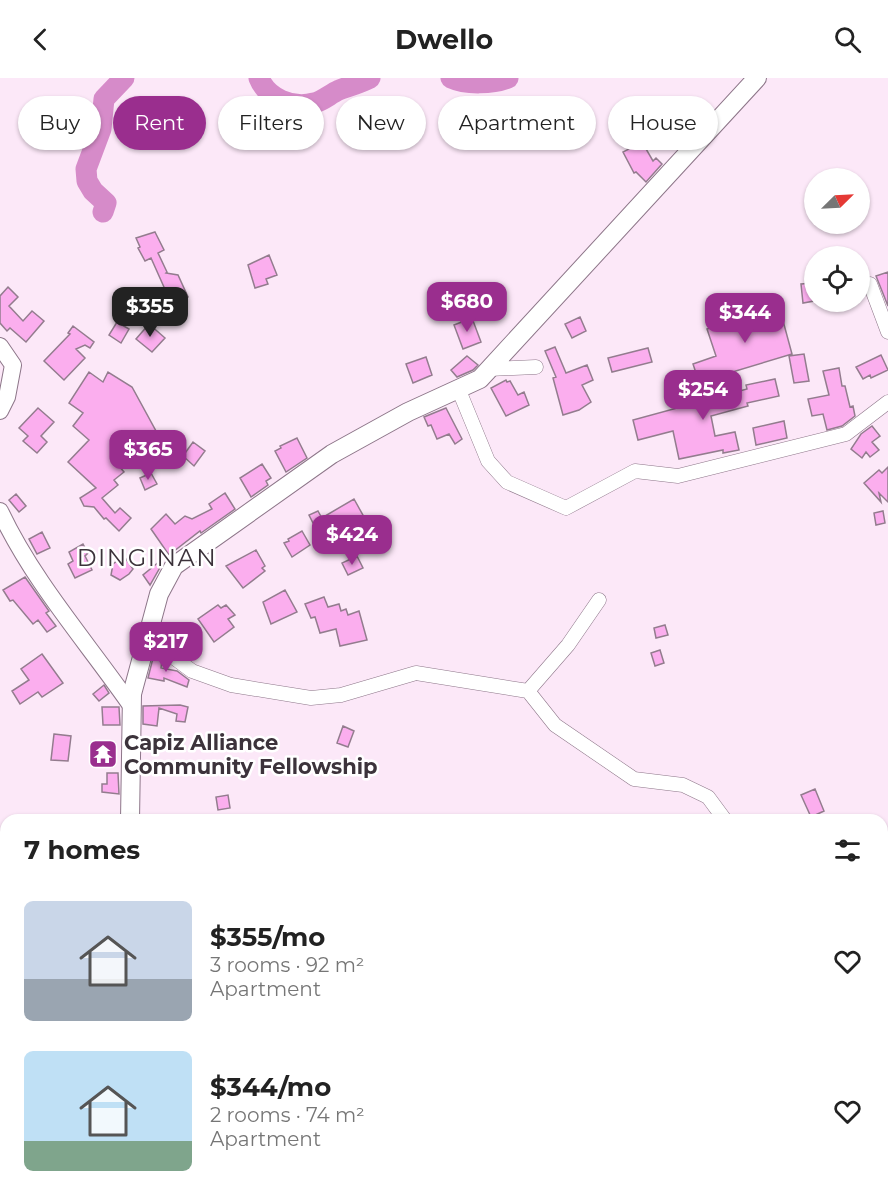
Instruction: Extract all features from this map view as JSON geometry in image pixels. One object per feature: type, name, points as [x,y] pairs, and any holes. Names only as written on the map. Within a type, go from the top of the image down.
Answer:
[{"type":"main road","points":[[130,814],[132,694],[159,594],[174,566],[332,454],[408,412],[480,379],[757,78]]},
{"type":"street","points":[[870,284],[883,303],[888,332]]},
{"type":"street","points":[[0,346],[13,365],[7,397],[0,411]]},
{"type":"street","points":[[489,369],[536,367]]},
{"type":"street","points":[[458,388],[488,461],[507,482],[566,508],[635,471],[678,476],[846,434],[888,402]]},
{"type":"street","points":[[0,511],[15,542],[53,601],[132,707]]},
{"type":"street","points":[[528,691],[568,645],[599,600]]},
{"type":"street","points":[[146,637],[192,671],[231,685],[311,698],[341,695],[416,673],[528,691],[555,725],[634,779],[683,785],[708,798],[720,814]]},
{"type":"building","points":[[647,150],[653,161],[656,158],[662,164],[646,182],[636,172],[634,173],[623,152]]},
{"type":"building","points":[[155,232],[164,250],[158,253],[166,273],[178,275],[188,297],[172,305],[151,258],[145,261],[138,248],[140,247],[136,238]]},
{"type":"building","points":[[269,255],[277,275],[266,279],[268,284],[255,288],[248,265]]},
{"type":"building","points":[[888,272],[888,306],[876,276]]},
{"type":"building","points":[[801,284],[804,284],[803,303]]},
{"type":"building","points":[[8,287],[18,297],[9,306],[23,321],[32,311],[44,321],[26,342],[10,328],[7,331],[0,323],[0,296]]},
{"type":"building","points":[[779,306],[792,354],[699,382],[693,364],[716,356],[707,329]]},
{"type":"building","points":[[580,317],[586,331],[572,338],[565,324]]},
{"type":"building","points":[[472,318],[481,342],[463,349],[454,325]]},
{"type":"building","points":[[117,322],[129,329],[121,343],[109,335]]},
{"type":"building","points":[[149,324],[165,338],[152,352],[136,339]]},
{"type":"building","points":[[73,326],[94,342],[90,348],[85,345],[76,349],[85,358],[64,380],[44,361],[70,334],[68,333]]},
{"type":"building","points":[[555,347],[566,373],[587,365],[593,380],[582,385],[591,402],[579,410],[563,415],[553,378],[556,377],[545,351]]},
{"type":"building","points":[[648,348],[652,362],[612,372],[608,358]]},
{"type":"building","points":[[804,354],[809,381],[794,383],[789,356]]},
{"type":"building","points":[[881,355],[888,370],[863,379],[856,367]]},
{"type":"building","points":[[467,356],[478,365],[473,370],[457,377],[451,370]]},
{"type":"building","points":[[426,357],[432,375],[413,383],[406,364]]},
{"type":"building","points":[[839,368],[842,386],[845,386],[850,407],[853,406],[855,416],[842,426],[827,430],[823,414],[812,416],[808,399],[829,395],[823,371]]},
{"type":"building","points":[[89,372],[103,382],[108,372],[132,387],[156,431],[131,446],[132,449],[113,459],[124,472],[114,480],[118,485],[102,498],[115,513],[120,508],[131,518],[119,531],[94,507],[84,506],[80,498],[96,488],[68,462],[89,440],[73,426],[83,413],[69,403]]},
{"type":"building","points":[[775,379],[779,396],[747,403],[748,406],[711,416],[715,436],[735,432],[739,450],[723,453],[723,450],[679,459],[673,431],[638,440],[633,420],[747,389],[746,385]]},
{"type":"building","points":[[506,380],[510,381],[518,395],[524,392],[529,405],[506,416],[491,388]]},
{"type":"building","points":[[38,408],[54,422],[41,436],[47,442],[37,453],[23,441],[28,436],[19,428]]},
{"type":"building","points":[[446,408],[462,439],[455,444],[449,434],[437,439],[431,425],[428,426],[424,417]]},
{"type":"building","points":[[784,421],[787,438],[756,445],[753,428]]},
{"type":"building","points":[[872,426],[880,436],[872,442],[879,450],[870,457],[866,452],[862,458],[851,449],[861,434]]},
{"type":"building","points":[[297,438],[307,458],[286,472],[275,451]]},
{"type":"building","points":[[193,442],[205,451],[194,466],[183,456]]},
{"type":"building","points":[[262,464],[271,478],[266,481],[268,485],[251,497],[240,478]]},
{"type":"building","points":[[888,467],[888,502],[879,493],[881,502],[864,483],[879,470],[882,473]]},
{"type":"building","points":[[151,473],[157,484],[145,490],[140,478]]},
{"type":"building","points":[[225,493],[235,509],[201,533],[200,531],[169,555],[151,529],[166,514],[175,524],[185,516],[192,519],[212,509],[209,504]]},
{"type":"building","points":[[16,494],[26,506],[19,512],[9,500]]},
{"type":"building","points":[[354,499],[364,517],[335,533],[325,516]]},
{"type":"building","points":[[318,511],[324,522],[315,527],[309,515]]},
{"type":"building","points":[[883,511],[885,523],[876,525],[874,513]]},
{"type":"building","points":[[302,531],[310,545],[292,557],[284,543]]},
{"type":"building","points":[[42,532],[50,548],[37,554],[29,539]]},
{"type":"building","points":[[83,544],[88,553],[85,556],[92,570],[75,578],[68,564],[73,561],[69,552]]},
{"type":"building","points":[[256,550],[265,566],[262,568],[265,571],[243,588],[226,566]]},
{"type":"building","points":[[124,556],[133,569],[120,580],[111,575],[113,564]]},
{"type":"building","points":[[357,556],[363,568],[348,575],[342,563]]},
{"type":"building","points":[[160,561],[162,564],[150,585],[143,575]]},
{"type":"building","points":[[25,577],[49,611],[46,613],[56,626],[47,632],[38,620],[33,624],[13,600],[10,601],[3,590]]},
{"type":"building","points":[[285,590],[297,612],[271,624],[263,602]]},
{"type":"building","points":[[324,597],[328,607],[339,604],[341,611],[346,609],[348,615],[359,611],[367,640],[340,646],[336,629],[320,633],[315,617],[311,618],[305,604]]},
{"type":"building","points":[[218,605],[221,608],[226,605],[235,615],[228,619],[234,627],[214,642],[198,619]]},
{"type":"building","points":[[665,625],[668,635],[656,638],[654,628]]},
{"type":"building","points":[[660,650],[664,663],[655,666],[651,653]]},
{"type":"building","points":[[42,654],[63,683],[42,697],[38,692],[20,704],[12,691],[29,680],[21,669]]},
{"type":"building","points":[[154,654],[162,660],[161,668],[177,671],[189,680],[187,687],[164,678],[164,681],[148,678]]},
{"type":"building","points":[[104,685],[109,693],[99,701],[93,694]]},
{"type":"building","points":[[180,705],[188,707],[185,722],[176,721],[177,714],[159,708],[157,726],[143,724],[143,706]]},
{"type":"building","points":[[102,707],[119,707],[120,725],[103,725]]},
{"type":"building","points":[[343,726],[354,731],[348,747],[337,743]]},
{"type":"building","points":[[54,734],[71,736],[68,761],[51,760]]},
{"type":"building","points":[[107,773],[118,773],[119,794],[102,792],[102,784],[107,784]]},
{"type":"building","points":[[815,789],[824,811],[810,814],[801,795]]},
{"type":"building","points":[[228,795],[230,808],[218,810],[216,797]]},
{"type":"waterway","points":[[103,212],[106,203],[93,191],[87,181],[86,169],[101,129],[104,99],[124,78]]},
{"type":"waterway","points":[[259,78],[274,96],[297,104],[317,102],[339,90],[370,78]]},
{"type":"waterway","points":[[451,78],[480,83],[508,78]]},
{"type":"place","name":"Capiz Alliance Community Fellowship","points":[[103,754]]},
{"type":"district","name":"DINGINAN","points":[[147,557]]}]
